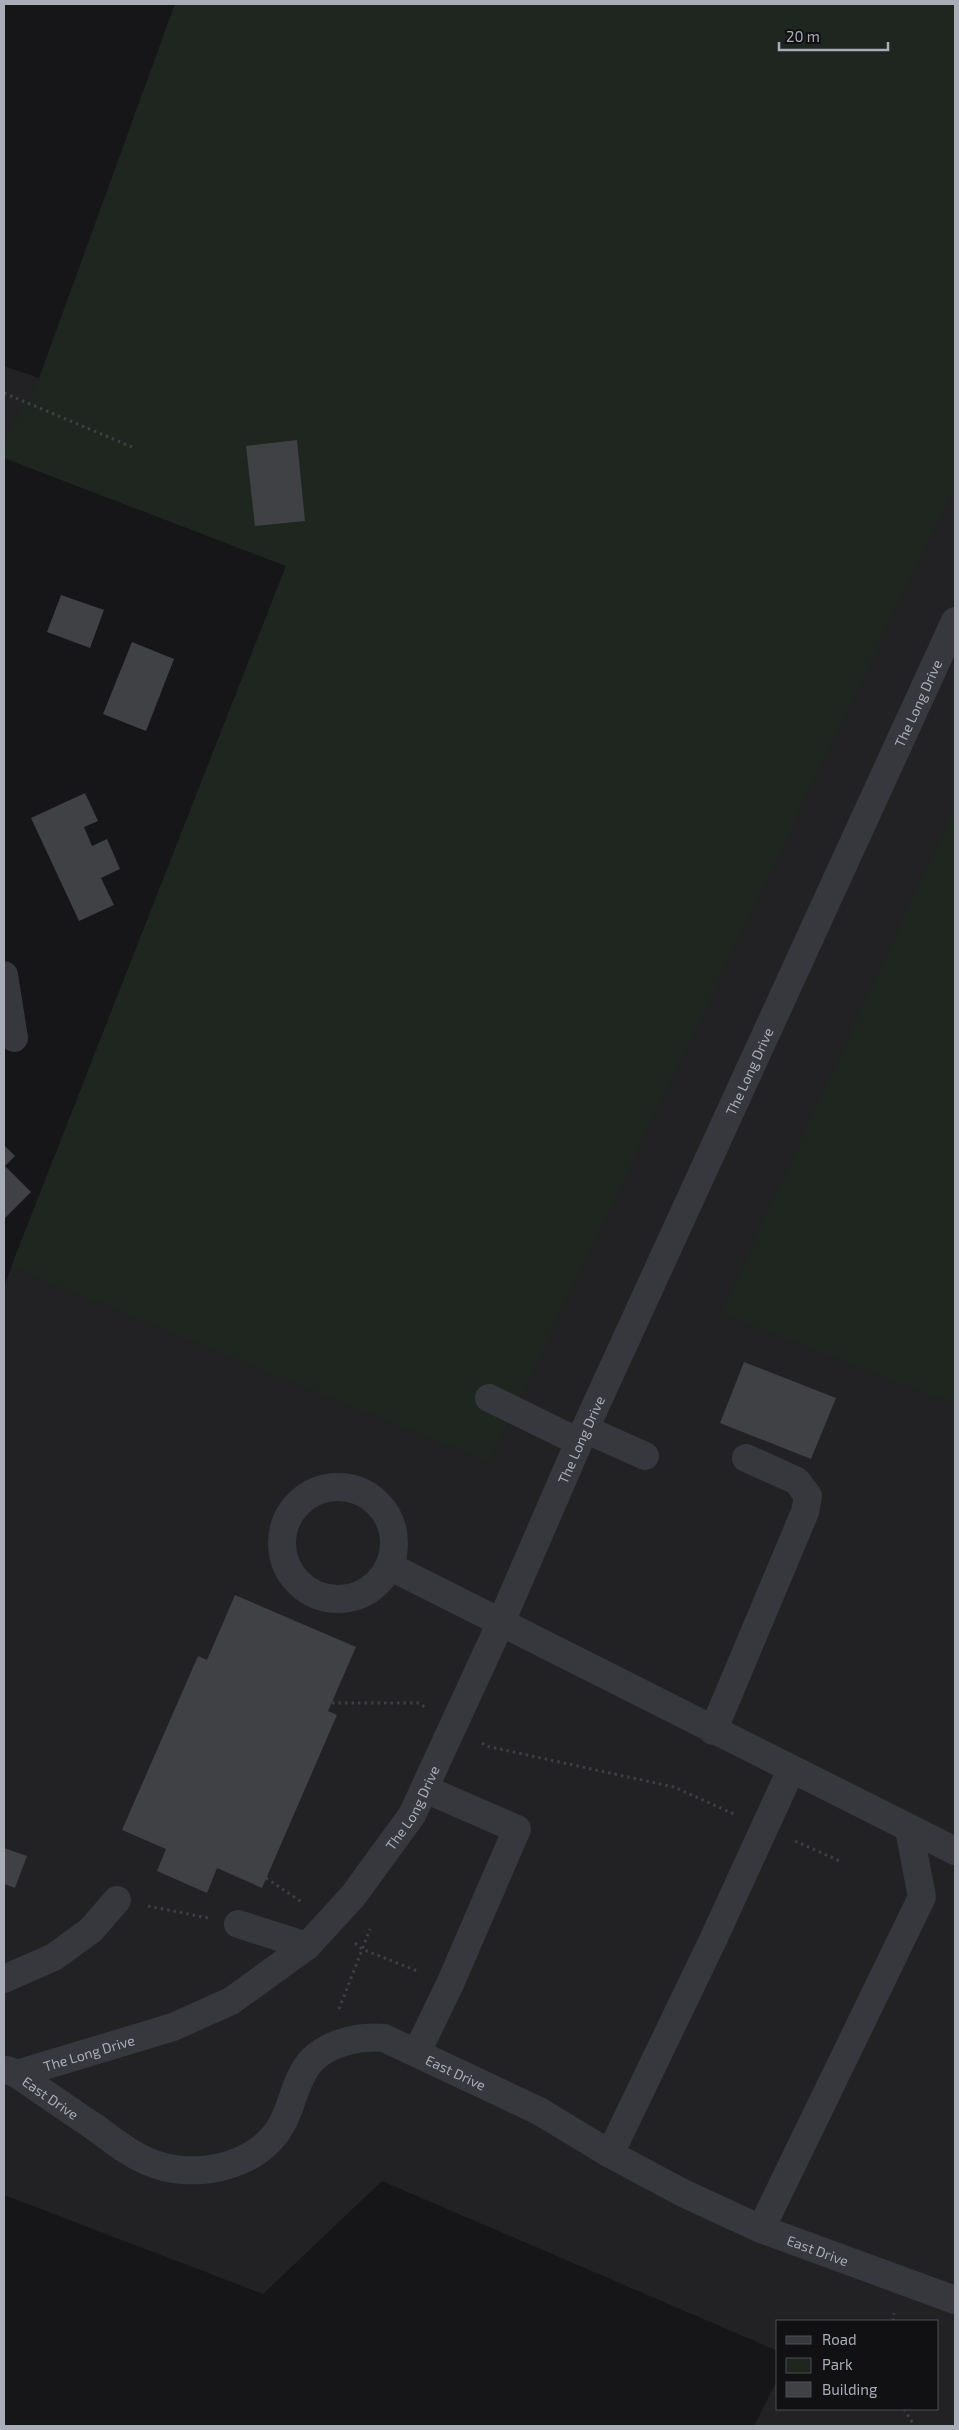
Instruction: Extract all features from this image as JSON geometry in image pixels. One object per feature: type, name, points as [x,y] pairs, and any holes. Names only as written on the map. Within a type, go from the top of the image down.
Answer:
[{"type":"street","name":"The Long Drive","points":[[11,2072],[173,2027],[204,2015],[232,2001],[307,1946],[353,1896],[412,1816],[502,1622],[582,1435],[955,621]]},
{"type":"street","points":[[4,975],[14,1038]]},
{"type":"street","points":[[489,1398],[582,1435],[645,1456]]},
{"type":"street","points":[[713,1730],[805,1512],[808,1496],[797,1481],[746,1458]]},
{"type":"street","points":[[342,1487],[359,1491],[374,1500],[386,1514],[393,1531],[394,1548],[389,1566],[378,1582],[363,1593],[344,1598],[326,1597],[308,1590],[294,1577],[284,1560],[282,1542],[285,1524],[294,1508],[316,1492],[342,1487]]},
{"type":"street","points":[[389,1566],[955,1851]]},
{"type":"street","points":[[610,2154],[712,1942],[791,1770]]},
{"type":"street","points":[[417,2052],[450,1984],[517,1829],[425,1789]]},
{"type":"street","points":[[761,2228],[922,1897],[909,1829]]},
{"type":"street","points":[[4,1979],[54,1957],[91,1930],[117,1900]]},
{"type":"street","points":[[238,1924],[307,1946]]},
{"type":"street","name":"East Drive","points":[[11,2072],[127,2150],[147,2161],[165,2167],[186,2170],[210,2169],[233,2164],[252,2155],[271,2140],[282,2125],[300,2078],[312,2060],[323,2052],[345,2042],[370,2037],[384,2038],[539,2111],[610,2154],[683,2193],[761,2228],[955,2300]]},
{"type":"path","points":[[4,393],[132,448]]},
{"type":"path","points":[[332,1703],[419,1703],[486,1746],[674,1786],[842,1862]]},
{"type":"path","points":[[117,1900],[238,1924]]},
{"type":"path","points":[[323,2052],[372,1922]]},
{"type":"path","points":[[905,2410],[914,2425]]},
{"type":"shaded area","points":[[175,4],[955,4],[955,2426],[754,2426],[776,2382],[776,2410],[939,2410],[939,2320],[776,2320],[776,2350],[382,2181],[263,2294],[4,2195],[4,1286],[286,566],[4,458],[4,366],[39,378]]},
{"type":"green space","points":[[175,4],[955,4],[955,485],[489,1462],[11,1267],[286,566],[4,458],[4,442],[39,379]]},
{"type":"green space","points":[[955,807],[955,1405],[721,1313]]},
{"type":"building","points":[[297,440],[305,521],[255,526],[246,446]]},
{"type":"building","points":[[61,595],[104,610],[90,648],[47,632]]},
{"type":"building","points":[[132,642],[174,659],[146,731],[103,714]]},
{"type":"building","points":[[85,793],[98,821],[84,827],[92,846],[107,839],[120,869],[101,878],[114,905],[79,921],[31,818]]},
{"type":"building","points":[[4,1145],[15,1156],[5,1166],[31,1192],[4,1219]]},
{"type":"building","points":[[744,1362],[836,1398],[811,1459],[720,1423]]},
{"type":"building","points":[[235,1595],[356,1647],[328,1711],[337,1715],[262,1888],[217,1868],[207,1893],[157,1871],[166,1849],[122,1830],[198,1656],[207,1660]]},
{"type":"building","points":[[4,1848],[27,1856],[15,1888],[4,1884]]}]
